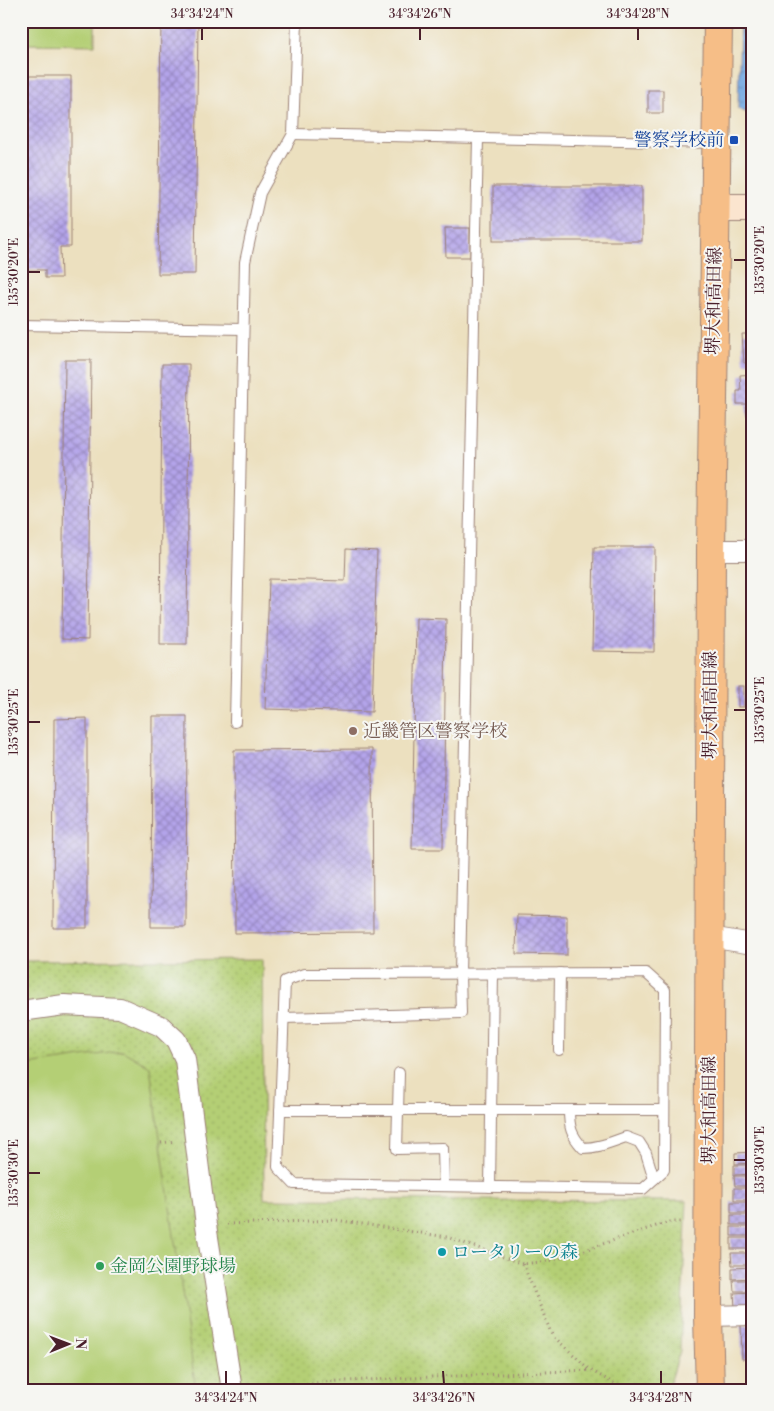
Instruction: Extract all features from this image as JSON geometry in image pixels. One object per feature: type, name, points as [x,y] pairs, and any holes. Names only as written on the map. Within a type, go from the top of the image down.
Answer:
[{"type":"main road","name":"堺大和高田線","points":[[710,1390],[708,1316],[710,550],[718,21]]},
{"type":"street","points":[[716,208],[753,208]]},
{"type":"street","points":[[710,550],[753,550]]},
{"type":"street","points":[[710,937],[753,944]]},
{"type":"street","points":[[21,1011],[64,1005],[120,1008],[161,1026],[176,1040],[185,1059],[206,1225],[232,1390]]},
{"type":"street","points":[[708,1316],[753,1315]]},
{"type":"lane","points":[[234,722],[244,262],[260,193],[293,134],[297,21]]},
{"type":"lane","points":[[293,134],[717,143]]},
{"type":"lane","points":[[284,1018],[461,1013],[460,974],[478,138]]},
{"type":"lane","points":[[21,325],[243,330]]},
{"type":"lane","points":[[490,1187],[492,973]]},
{"type":"lane","points":[[558,1050],[560,973]]},
{"type":"lane","points":[[646,973],[665,990],[664,1170],[643,1189],[294,1184],[278,1167],[285,982],[304,974],[460,974],[646,973]]},
{"type":"lane","points":[[399,1073],[397,1149],[443,1148],[444,1186]]},
{"type":"lane","points":[[280,1110],[664,1110]]},
{"type":"lane","points":[[569,1110],[569,1125],[575,1140],[583,1148],[604,1146],[626,1137],[639,1142],[646,1153],[654,1179]]},
{"type":"path","points":[[206,1225],[336,1220],[447,1237],[523,1264],[555,1260],[668,1222],[686,1222]]},
{"type":"path","points":[[523,1264],[552,1335],[590,1370],[626,1390]]},
{"type":"path","points":[[277,1390],[322,1382],[590,1370]]},
{"type":"green space","points":[[21,21],[95,21],[95,45],[21,44]]},
{"type":"green space","points":[[262,959],[264,1199],[687,1201],[680,1351],[668,1390],[21,1390],[21,961]]},
{"type":"green space","name":"金岡公園野球場","points":[[123,1051],[150,1067],[196,1390],[21,1390],[21,1066]]},
{"type":"water","points":[[740,21],[753,21],[753,115],[738,109]]},
{"type":"building","points":[[161,21],[198,21],[195,274],[158,274]]},
{"type":"building","points":[[21,76],[71,76],[71,247],[60,247],[61,278],[45,278],[45,270],[21,270]]},
{"type":"building","points":[[648,90],[663,90],[663,113],[648,113]]},
{"type":"building","points":[[751,120],[753,120],[753,191],[750,191]]},
{"type":"building","points":[[493,186],[642,186],[642,241],[493,241]]},
{"type":"building","points":[[445,228],[470,228],[470,257],[446,257]]},
{"type":"building","points":[[742,334],[753,334],[753,362],[744,363]]},
{"type":"building","points":[[65,360],[91,360],[88,640],[62,639]]},
{"type":"building","points":[[162,364],[189,364],[187,644],[160,644]]},
{"type":"building","points":[[753,374],[753,416],[747,416],[746,404],[737,404],[737,391],[741,391],[740,375]]},
{"type":"building","points":[[594,547],[655,547],[654,652],[592,651]]},
{"type":"building","points":[[346,549],[377,551],[372,712],[265,709],[269,579],[345,581]]},
{"type":"building","points":[[416,618],[446,619],[443,849],[412,849]]},
{"type":"building","points":[[738,686],[744,686],[744,707],[738,707]]},
{"type":"building","points":[[152,716],[187,716],[186,927],[151,927]]},
{"type":"building","points":[[87,718],[87,928],[53,928],[54,719]]},
{"type":"building","points":[[372,749],[373,932],[235,933],[234,750]]},
{"type":"building","points":[[517,915],[567,916],[567,955],[516,954]]},
{"type":"building","points":[[751,1110],[753,1110],[753,1132],[751,1132]]},
{"type":"building","points":[[753,1152],[753,1163],[735,1164],[735,1153]]},
{"type":"building","points":[[734,1165],[753,1165],[753,1174],[734,1175]]},
{"type":"building","points":[[734,1176],[753,1176],[753,1186],[735,1186]]},
{"type":"building","points":[[734,1188],[753,1188],[753,1200],[734,1200]]},
{"type":"building","points":[[731,1202],[753,1202],[753,1213],[731,1213]]},
{"type":"building","points":[[731,1215],[753,1215],[753,1225],[731,1225]]},
{"type":"building","points":[[731,1227],[753,1227],[753,1236],[731,1236]]},
{"type":"building","points":[[731,1238],[753,1238],[753,1249],[731,1249]]},
{"type":"building","points":[[731,1253],[753,1253],[753,1265],[732,1265]]},
{"type":"building","points":[[753,1267],[753,1278],[732,1279],[732,1268]]},
{"type":"building","points":[[733,1280],[753,1280],[753,1291],[734,1291]]},
{"type":"building","points":[[753,1292],[753,1306],[735,1307],[734,1293]]},
{"type":"building","points":[[741,1325],[753,1325],[753,1359],[742,1359]]},
{"type":"place","name":"警察学校前","points":[[734,140]]},
{"type":"place","name":"近畿管区警察学校","points":[[353,731]]},
{"type":"place","name":"ロータリーの森","points":[[442,1252]]},
{"type":"place","name":"金岡公園野球場","points":[[100,1266]]}]
